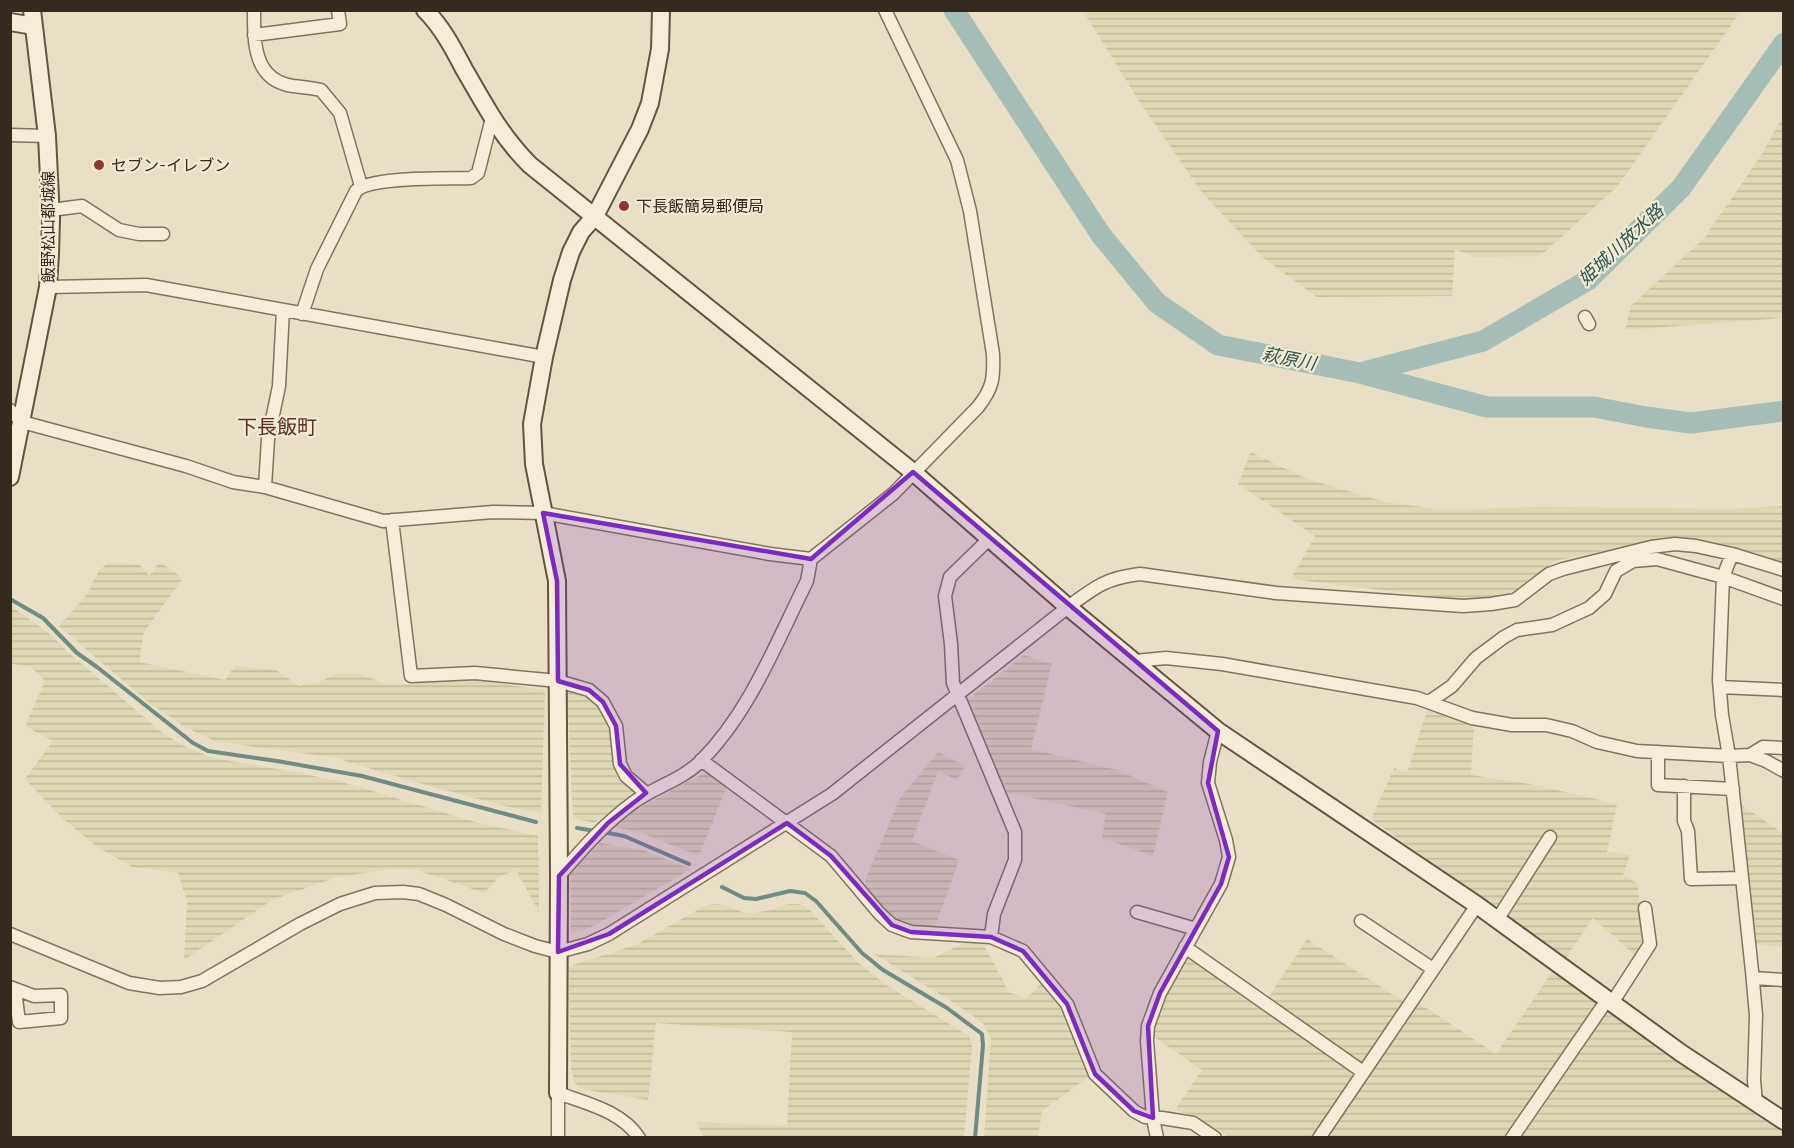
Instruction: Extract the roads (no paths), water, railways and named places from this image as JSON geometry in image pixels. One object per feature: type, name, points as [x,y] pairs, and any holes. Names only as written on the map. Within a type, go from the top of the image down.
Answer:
[{"type":"street","points":[[254,10],[254,35],[261,67],[280,82],[321,90],[334,104],[340,113],[361,186]]},
{"type":"street","points":[[254,35],[340,24],[338,10]]},
{"type":"street","points":[[425,10],[445,35],[492,118],[511,146],[530,165],[913,472],[1068,607],[1218,731],[1477,905],[1681,1053],[1784,1121]]},
{"type":"street","points":[[558,1137],[559,876],[556,581],[532,444],[532,424],[544,357],[571,252],[581,232],[595,216],[640,129],[650,104],[660,50],[661,10]]},
{"type":"street","points":[[559,876],[587,843],[608,823],[647,794],[689,772],[702,760],[748,700],[807,581],[812,560],[893,494],[988,394],[994,377],[993,354],[970,211],[957,160],[885,10]]},
{"type":"street","points":[[10,22],[33,18]]},
{"type":"street","name":"飯野松山都城線","points":[[10,477],[16,416],[48,287],[51,210],[47,136],[33,18]]},
{"type":"street","points":[[302,314],[317,269],[356,190],[361,186],[390,180],[471,178],[478,173],[492,118]]},
{"type":"street","points":[[10,135],[47,136]]},
{"type":"street","points":[[51,210],[82,206],[119,230],[139,234],[163,234]]},
{"type":"street","points":[[48,287],[146,285],[544,357]]},
{"type":"street","points":[[265,487],[268,439],[279,386],[283,310]]},
{"type":"street","points":[[16,416],[233,482],[265,487],[383,521],[493,512],[543,513],[812,560]]},
{"type":"street","points":[[392,520],[411,676],[475,673],[558,681],[589,690],[603,702],[616,726],[620,764],[626,776],[647,794]]},
{"type":"street","points":[[990,538],[950,577],[945,596],[953,683],[1015,832],[1015,860],[994,915],[991,937]]},
{"type":"street","points":[[10,933],[129,983],[160,988],[181,987],[202,981],[300,924],[340,904],[375,893],[403,892],[419,894],[504,934],[558,952],[588,944],[609,934],[832,794],[1068,607],[1098,585],[1120,577],[1140,574],[1276,593],[1463,606],[1515,600],[1549,574],[1563,569],[1651,547],[1675,544],[1732,554],[1784,570]]},
{"type":"street","points":[[1732,554],[1723,577],[1720,687],[1722,715],[1730,756],[1753,978],[1756,1016],[1754,1080],[1756,1102]]},
{"type":"street","points":[[1429,702],[1452,686],[1476,658],[1517,630],[1552,625],[1589,608],[1605,594],[1616,571],[1634,561],[1657,559],[1723,577],[1784,599]]},
{"type":"street","points":[[1135,661],[1166,658],[1222,664],[1417,698],[1472,718],[1512,724],[1546,725],[1572,731],[1597,742],[1637,751],[1750,755],[1784,771]]},
{"type":"street","points":[[1720,687],[1784,690]]},
{"type":"street","points":[[1157,1137],[1153,1118],[1147,1041],[1148,1026],[1160,993],[1221,885],[1229,857],[1208,783],[1211,755],[1218,731]]},
{"type":"street","points":[[1750,755],[1763,747],[1784,748]]},
{"type":"street","points":[[1658,752],[1658,785],[1733,789]]},
{"type":"street","points":[[702,760],[831,856],[892,925],[910,932],[991,937],[1023,951],[1067,1004],[1095,1074],[1134,1111],[1144,1117],[1193,1123],[1215,1137]]},
{"type":"street","points":[[1684,786],[1684,821],[1688,831],[1691,879],[1742,878]]},
{"type":"street","points":[[1497,920],[1550,837]]},
{"type":"street","points":[[1319,1137],[1477,905]]},
{"type":"street","points":[[1512,1137],[1650,944],[1645,908]]},
{"type":"street","points":[[1137,912],[1196,929]]},
{"type":"street","points":[[1361,921],[1433,969]]},
{"type":"street","points":[[1185,947],[1363,1072]]},
{"type":"street","points":[[1753,978],[1784,980]]},
{"type":"street","points":[[13,989],[34,996],[61,995],[61,1018],[15,1022],[13,989]]},
{"type":"street","points":[[558,1093],[610,1113],[639,1137]]},
{"type":"waterway","name":"萩原川","points":[[954,10],[1101,235],[1157,303],[1218,345],[1360,373],[1487,407],[1594,407],[1691,423],[1784,411]]},
{"type":"waterway","name":"姫城川放水路","points":[[1364,372],[1483,341],[1588,280],[1681,188],[1784,43]]},
{"type":"waterway","points":[[10,599],[43,618],[77,653],[193,743],[208,751],[362,776],[536,822]]},
{"type":"waterway","points":[[577,828],[595,831]]},
{"type":"waterway","points":[[603,832],[624,836],[689,864]]},
{"type":"waterway","points":[[722,887],[744,898],[756,899],[790,891],[805,893],[816,901],[862,953],[883,970],[947,1008],[982,1034],[975,1138]]},
{"type":"place","name":"セブン-イレブン","points":[[99,165]]},
{"type":"place","name":"下長飯簡易郵便局","points":[[624,206]]},
{"type":"district","name":"下長飯町","points":[[277,427]]}]
